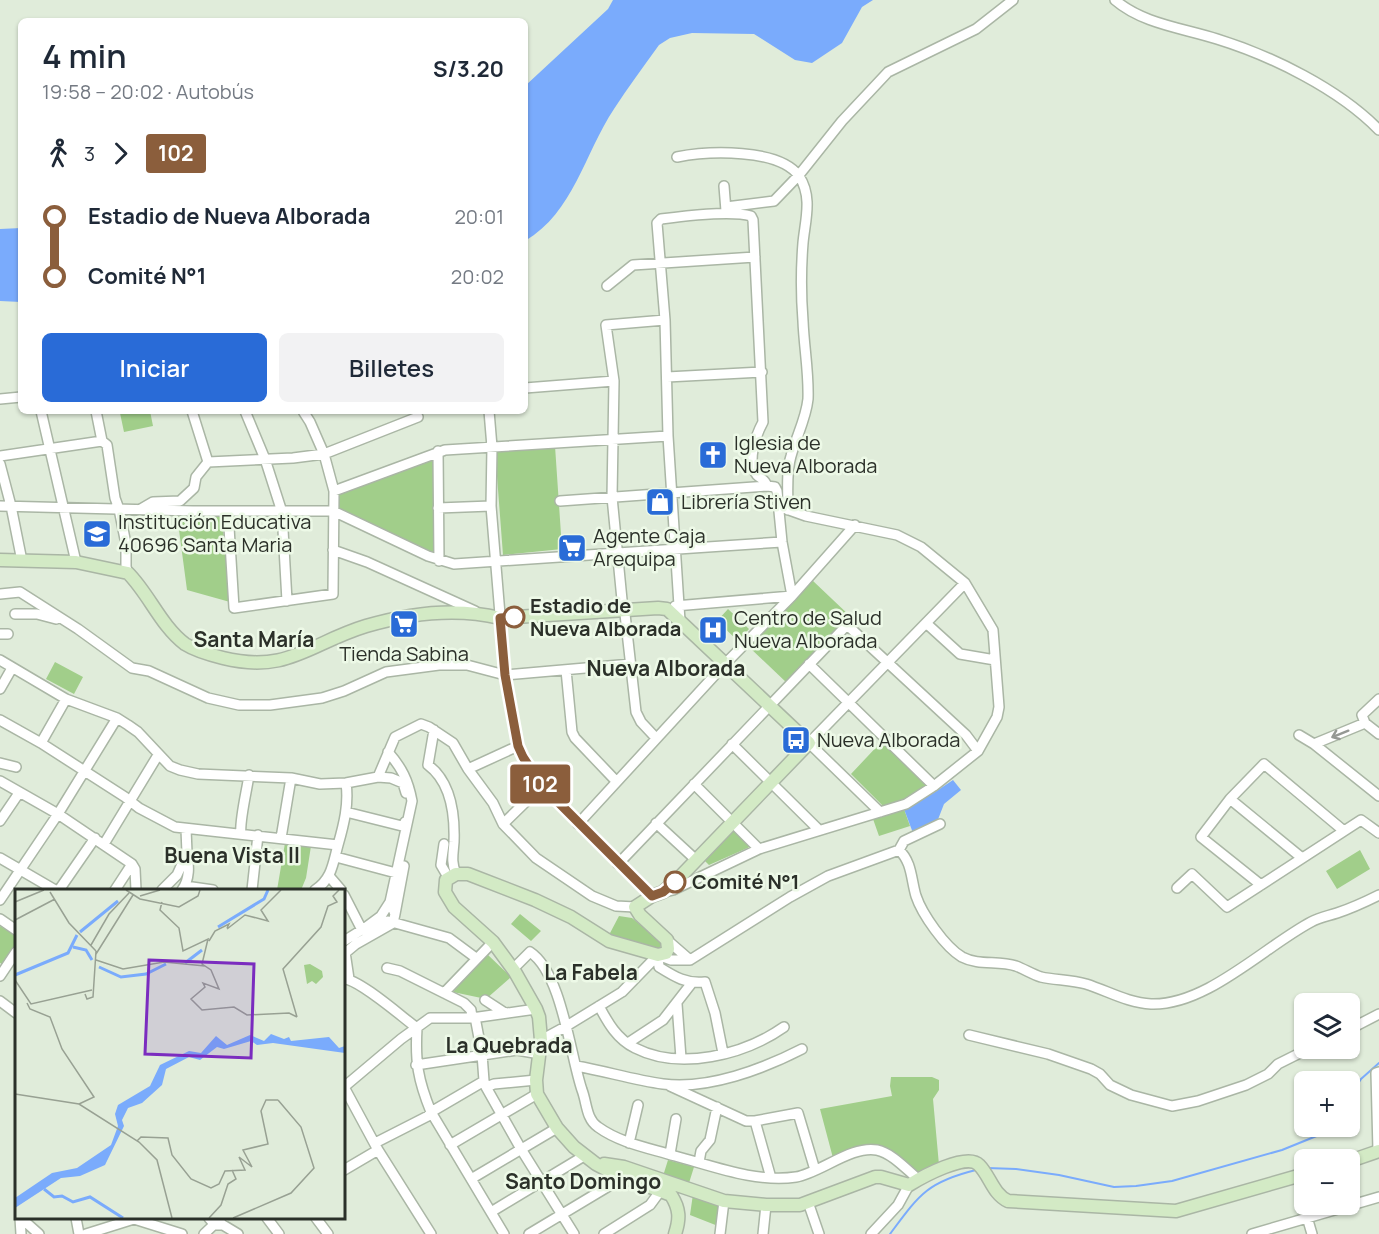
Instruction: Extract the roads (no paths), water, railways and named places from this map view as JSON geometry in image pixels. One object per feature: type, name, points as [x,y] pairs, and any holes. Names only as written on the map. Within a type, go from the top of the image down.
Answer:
[{"type":"main road","points":[[0,560],[76,562],[128,573],[167,624],[187,645],[195,650],[241,662],[284,661],[364,627],[442,612],[477,612],[500,618],[667,609],[809,743],[695,860],[657,894],[635,907],[640,915],[667,940],[666,953],[657,955],[609,941],[571,917],[468,874],[452,875],[445,885],[445,892],[454,908],[493,942],[513,969],[536,1009],[541,1040],[536,1080],[537,1094],[557,1128],[584,1156],[596,1164],[671,1195],[678,1208],[679,1217],[675,1234]]},
{"type":"main road","points":[[1360,1157],[1378,1151]]},
{"type":"main road","points":[[596,1164],[624,1167],[724,1201],[766,1205],[808,1202],[875,1177],[914,1182],[955,1163],[969,1161],[981,1168],[998,1193],[1008,1201],[1176,1211],[1294,1177]]},
{"type":"street","points":[[680,621],[668,436],[665,321],[657,223],[661,219],[774,201],[799,176],[842,121],[883,76],[893,68],[976,29],[1013,0]]},
{"type":"street","points":[[1115,0],[1150,20],[1218,39],[1289,68],[1332,94],[1379,130]]},
{"type":"street","points":[[677,157],[691,154],[748,154],[784,163],[799,176],[808,200],[803,244],[802,321],[808,400],[790,458],[788,510]]},
{"type":"street","points":[[724,186],[726,210]]},
{"type":"street","points":[[726,210],[745,214],[753,219],[763,422],[754,442],[754,466],[756,474],[765,481],[767,486]]},
{"type":"street","points":[[607,286],[633,266],[754,257]]},
{"type":"street","points":[[656,738],[641,722],[636,712],[625,614],[622,610],[612,497],[614,381],[606,325],[665,321]]},
{"type":"street","points":[[667,377],[762,372]]},
{"type":"street","points":[[528,387],[614,381]]},
{"type":"street","points":[[0,399],[18,397]]},
{"type":"street","points":[[42,414],[76,562]]},
{"type":"street","points":[[97,414],[102,441],[107,445],[115,498],[126,544],[128,573]]},
{"type":"street","points":[[193,414],[208,462]]},
{"type":"street","points":[[246,414],[265,459],[282,512],[287,601]]},
{"type":"street","points":[[228,511],[234,608],[333,594],[334,491],[324,454],[305,414]]},
{"type":"street","points":[[489,414],[492,447],[491,506],[495,562],[505,675],[518,746],[532,773],[542,786],[618,864],[657,894],[673,890],[759,849],[906,804],[934,786],[978,751],[997,717],[999,706],[993,630],[965,583],[921,547],[897,535],[778,506]]},
{"type":"street","points":[[141,509],[153,502],[180,501],[194,488],[196,477],[208,462],[293,458],[324,454],[418,417]]},
{"type":"street","points":[[334,491],[438,451],[668,436]]},
{"type":"street","points":[[0,456],[102,441]]},
{"type":"street","points":[[438,451],[439,561]]},
{"type":"street","points":[[0,464],[22,561]]},
{"type":"street","points":[[560,501],[775,487],[792,596]]},
{"type":"street","points":[[0,506],[333,511],[439,561],[454,564],[782,542]]},
{"type":"street","points":[[438,508],[491,506]]},
{"type":"street","points":[[578,824],[725,664],[792,596],[855,525]]},
{"type":"street","points":[[333,550],[367,562],[477,612]]},
{"type":"street","points":[[880,812],[809,743],[965,583]]},
{"type":"street","points":[[0,594],[20,592],[132,668],[149,671],[208,698],[239,705],[270,705],[322,698],[387,672],[439,665],[467,665],[505,675],[631,664]]},
{"type":"street","points":[[667,609],[679,604],[792,596]]},
{"type":"street","points":[[15,614],[37,614],[65,621]]},
{"type":"street","points":[[927,623],[960,654],[994,660]]},
{"type":"street","points":[[618,864],[847,625],[966,735],[978,751]]},
{"type":"street","points":[[0,660],[66,699],[117,718],[138,732],[170,766],[191,773],[291,778],[320,784],[346,783],[378,777],[391,778],[403,783],[407,802],[406,826]]},
{"type":"street","points":[[809,664],[934,786]]},
{"type":"street","points":[[0,689],[12,668]]},
{"type":"street","points":[[566,670],[572,732],[616,781]]},
{"type":"street","points":[[41,743],[66,699]]},
{"type":"street","points":[[1379,699],[1362,715],[1365,723],[1379,734]]},
{"type":"street","points":[[0,900],[58,814],[117,718]]},
{"type":"street","points":[[0,720],[41,743],[153,816],[175,827],[338,845]]},
{"type":"street","points":[[1314,744],[1365,723]]},
{"type":"street","points":[[378,777],[387,761],[388,752],[395,737],[421,724],[434,730],[453,743],[468,769],[493,803],[503,824],[536,858],[583,890],[616,906],[635,907]]},
{"type":"street","points":[[434,730],[428,765],[439,776],[452,803],[454,826],[452,875]]},
{"type":"street","points":[[1299,735],[1314,744],[1379,796]]},
{"type":"street","points":[[732,744],[819,830]]},
{"type":"street","points":[[468,769],[518,746]]},
{"type":"street","points":[[345,952],[394,919],[414,815],[409,785],[403,770],[388,752]]},
{"type":"street","points":[[104,844],[158,755]]},
{"type":"street","points":[[0,764],[16,767]]},
{"type":"street","points":[[1261,885],[1201,837],[1230,800],[1264,764],[1344,831]]},
{"type":"street","points":[[241,834],[249,775]]},
{"type":"street","points":[[281,838],[291,778]]},
{"type":"street","points":[[0,781],[58,814],[132,864],[135,869],[136,889]]},
{"type":"street","points":[[317,889],[329,876],[336,857],[348,798],[346,783]]},
{"type":"street","points":[[694,784],[759,849]]},
{"type":"street","points":[[503,824],[542,786]]},
{"type":"street","points":[[0,821],[20,793]]},
{"type":"street","points":[[1230,800],[1302,858]]},
{"type":"street","points":[[345,940],[381,916],[390,902],[412,806]]},
{"type":"street","points":[[346,812],[406,826]]},
{"type":"street","points":[[1177,888],[1192,874],[1227,907],[1361,820],[1379,832]]},
{"type":"street","points":[[656,823],[695,860]]},
{"type":"street","points":[[657,955],[681,961],[690,960],[790,897],[828,876],[899,850],[904,841],[940,824]]},
{"type":"street","points":[[184,888],[189,867],[186,829]]},
{"type":"street","points":[[252,889],[258,835]]},
{"type":"street","points":[[58,889],[95,838]]},
{"type":"street","points":[[444,844],[441,865],[452,875]]},
{"type":"street","points":[[899,850],[907,857],[916,895],[924,916],[951,948],[962,957],[984,963],[1015,965],[1040,977],[1085,984],[1125,999],[1151,1004],[1180,1000],[1197,994],[1218,983],[1271,946],[1313,921],[1379,895]]},
{"type":"street","points":[[164,889],[177,875],[187,853]]},
{"type":"street","points":[[336,857],[396,873]]},
{"type":"street","points":[[0,858],[53,889]]},
{"type":"street","points":[[116,889],[132,864]]},
{"type":"street","points":[[329,876],[339,889]]},
{"type":"street","points":[[345,897],[362,930]]},
{"type":"street","points":[[390,902],[394,919]]},
{"type":"street","points":[[0,919],[15,929]]},
{"type":"street","points":[[362,930],[394,919],[449,938],[476,958]]},
{"type":"street","points":[[667,940],[690,960]]},
{"type":"street","points":[[444,993],[493,942]]},
{"type":"street","points":[[513,969],[530,952],[538,957],[556,991],[572,1043],[579,1083],[591,1120],[597,1127],[629,1143],[735,1173],[771,1178],[796,1177],[855,1154],[876,1150],[893,1159],[914,1182],[898,1205],[871,1234]]},
{"type":"street","points":[[0,976],[15,954]]},
{"type":"street","points":[[657,955],[659,966],[672,975],[691,984],[705,982],[715,1013],[723,1053]]},
{"type":"street","points":[[541,1040],[622,992],[657,955]]},
{"type":"street","points":[[387,968],[400,971],[464,1003],[471,1010],[482,1054],[485,1084],[521,1149],[574,1234]]},
{"type":"street","points":[[346,979],[417,1028]]},
{"type":"street","points":[[628,1043],[663,1020],[691,984]]},
{"type":"street","points":[[485,1000],[505,1013]]},
{"type":"street","points":[[0,1001],[15,1012]]},
{"type":"street","points":[[677,1004],[681,1058]]},
{"type":"street","points":[[599,1006],[611,1027],[628,1043],[658,1057],[681,1058],[723,1053],[769,1037],[784,1027]]},
{"type":"street","points":[[345,1086],[430,1018],[474,1018],[536,1009]]},
{"type":"street","points":[[1360,1024],[1379,1014]]},
{"type":"street","points":[[417,1028],[416,1065],[422,1091],[431,1112],[504,1234]]},
{"type":"street","points":[[969,1035],[1047,1054],[1091,1069],[1100,1074],[1110,1085],[1131,1095],[1173,1106],[1198,1101],[1246,1085],[1268,1074],[1278,1064],[1294,1056]]},
{"type":"street","points":[[665,1084],[698,1083],[749,1072],[769,1066],[802,1049]]},
{"type":"street","points":[[416,1065],[517,1050],[540,1054]]},
{"type":"street","points":[[576,1066],[665,1084],[746,1120],[755,1121],[798,1113],[814,1170]]},
{"type":"street","points":[[1378,1151],[1376,1074],[1379,1072]]},
{"type":"street","points":[[345,1169],[431,1112],[485,1084],[536,1080]]},
{"type":"street","points":[[345,1089],[377,1147],[431,1234]]},
{"type":"street","points":[[450,1145],[537,1094]]},
{"type":"street","points":[[629,1143],[638,1105]]},
{"type":"street","points":[[699,1162],[701,1151],[710,1140],[717,1107]]},
{"type":"street","points":[[670,1154],[676,1119]]},
{"type":"street","points":[[755,1121],[771,1178]]},
{"type":"street","points":[[471,1179],[557,1128]]},
{"type":"street","points":[[491,1212],[584,1156]]},
{"type":"street","points":[[530,1234],[624,1177]]},
{"type":"street","points":[[604,1234],[650,1205],[661,1190]]},
{"type":"street","points":[[1252,1234],[1379,1197]]},
{"type":"street","points":[[720,1234],[724,1201]]},
{"type":"street","points":[[808,1202],[819,1234]]},
{"type":"street","points":[[763,1234],[766,1205]]},
{"type":"street","points":[[1307,1217],[1312,1234]]},
{"type":"street","points":[[22,1219],[39,1234]]},
{"type":"street","points":[[76,1219],[79,1234]]},
{"type":"street","points":[[86,1234],[132,1219]]},
{"type":"street","points":[[138,1219],[182,1234]]},
{"type":"street","points":[[268,1219],[279,1234]]},
{"type":"street","points":[[317,1219],[328,1234]]},
{"type":"street","points":[[204,1234],[215,1220],[238,1234]]},
{"type":"water","points":[[613,0],[873,0],[862,7],[842,43],[812,63],[795,60],[754,34],[692,33],[670,38],[659,45],[614,109],[567,198],[542,229],[528,239],[528,83],[608,9]]},
{"type":"water","points":[[18,228],[18,302],[0,301],[0,229]]},
{"type":"water","points":[[953,780],[961,790],[944,804],[937,822],[913,833],[904,809]]},
{"type":"waterway","points":[[1360,1081],[1379,1063]]},
{"type":"waterway","points":[[987,1168],[1016,1169],[1059,1175],[1114,1187],[1136,1186],[1172,1181],[1282,1150],[1314,1137]]},
{"type":"waterway","points":[[890,1234],[917,1200],[935,1185],[976,1170]]},
{"type":"place","name":"Iglesia de Nueva Alborada","points":[[713,455]]},
{"type":"place","name":"Librería Stiven","points":[[660,502]]},
{"type":"place","name":"Institución Educativa 40696 Santa Maria","points":[[97,534]]},
{"type":"place","name":"Agente Caja Arequipa","points":[[572,548]]},
{"type":"place","name":"Estadio de Nueva Alborada","points":[[514,617]]},
{"type":"place","name":"Tienda Sabina","points":[[404,624]]},
{"type":"place","name":"Centro de Salud Nueva Alborada","points":[[713,630]]},
{"type":"place","name":"Nueva Alborada","points":[[796,740]]},
{"type":"place","name":"Comité N°1","points":[[675,882]]},
{"type":"district","name":"Santa María","points":[[254,640]]},
{"type":"district","name":"Nueva Alborada","points":[[666,669]]},
{"type":"district","name":"Buena Vista II","points":[[232,856]]},
{"type":"district","name":"La Fabela","points":[[591,973]]},
{"type":"district","name":"La Quebrada","points":[[509,1046]]},
{"type":"district","name":"Santo Domingo","points":[[583,1182]]}]
